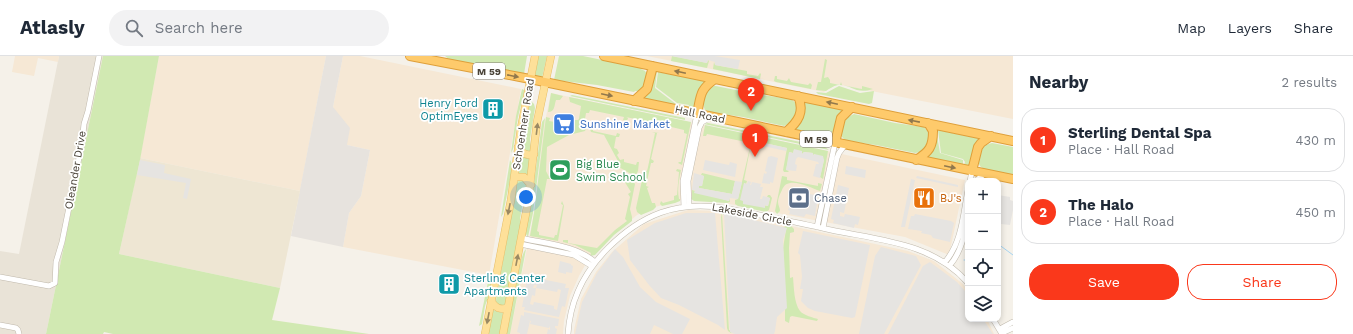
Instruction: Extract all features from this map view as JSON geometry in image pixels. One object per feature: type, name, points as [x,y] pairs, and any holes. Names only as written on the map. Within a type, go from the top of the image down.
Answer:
[{"type":"highway","name":"Hall Road","points":[[410,56],[437,59],[1013,179]]},
{"type":"highway","points":[[604,56],[1013,141]]},
{"type":"highway","points":[[634,101],[648,89],[653,66]]},
{"type":"highway","points":[[697,114],[703,89],[715,79]]},
{"type":"highway","points":[[786,132],[797,122],[801,104],[798,96]]},
{"type":"highway","points":[[835,143],[841,118],[852,107]]},
{"type":"highway","points":[[916,160],[930,149],[933,133],[928,123]]},
{"type":"highway","points":[[972,171],[978,147],[991,136]]},
{"type":"main road","name":"Schoenherr Road","points":[[485,334],[515,177],[526,98],[535,56]]},
{"type":"main road","name":"Schoenherr Road","points":[[503,334],[531,185],[540,108],[551,56]]},
{"type":"main road","points":[[526,98],[534,98],[540,108]]},
{"type":"main road","points":[[518,147],[525,155],[534,154]]},
{"type":"main road","points":[[515,177],[524,178],[531,185]]},
{"type":"main road","points":[[491,301],[501,310],[508,308]]},
{"type":"street","name":"Oleander Drive","points":[[0,276],[49,286],[53,285],[55,281],[57,258],[62,242],[82,143],[84,124],[89,108],[99,56]]},
{"type":"street","points":[[686,206],[683,181],[697,114]]},
{"type":"street","points":[[686,206],[688,181],[699,128],[702,122],[710,117]]},
{"type":"street","points":[[820,228],[835,143]]},
{"type":"street","points":[[820,228],[837,156],[845,145]]},
{"type":"street","points":[[971,178],[972,171]]},
{"type":"street","points":[[979,178],[984,174]]},
{"type":"street","name":"Lakeside Circle","points":[[568,334],[576,296],[582,282],[594,264],[622,234],[639,222],[660,212],[686,206],[700,205],[720,207],[907,246],[933,255],[947,264],[965,280]]},
{"type":"street","points":[[947,264],[958,240],[965,205]]},
{"type":"street","points":[[947,264],[955,259],[962,244],[965,229]]},
{"type":"street","points":[[521,241],[571,254],[594,264]]},
{"type":"street","points":[[995,322],[1001,332]]},
{"type":"street","points":[[1001,332],[1013,322]]},
{"type":"street","points":[[0,325],[16,328],[19,332]]},
{"type":"street","points":[[1001,332],[1013,328]]},
{"type":"shaded area","points":[[15,56],[59,56],[58,62],[38,58],[34,76],[12,72]]},
{"type":"shaded area","points":[[59,56],[103,56],[46,334],[0,334],[0,251],[19,254]]},
{"type":"shaded area","points":[[159,56],[326,56],[300,191],[140,158]]},
{"type":"shaded area","points":[[326,56],[343,56],[333,107],[350,128],[347,145],[370,150],[361,196],[349,213],[343,247],[291,236]]},
{"type":"shaded area","points":[[343,56],[360,56],[521,89],[489,275],[343,247],[349,213],[361,196],[370,150],[347,145],[333,107]]},
{"type":"shaded area","points":[[647,56],[1013,56],[1013,119],[836,84],[824,92]]},
{"type":"shaded area","points":[[671,56],[715,56],[740,60],[738,69],[715,65],[715,62],[708,60],[707,63]]},
{"type":"shaded area","points":[[551,93],[965,180],[949,255],[905,237],[692,197],[655,207],[637,215],[592,253],[570,296],[564,321],[563,334],[510,334],[534,213],[544,126]]},
{"type":"shaded area","points":[[755,141],[787,148],[786,151],[754,144]]},
{"type":"shaded area","points":[[794,149],[802,151],[802,154],[804,152],[813,153],[813,156],[814,154],[823,156],[824,160],[820,178],[813,176],[816,164],[819,164],[818,162],[798,157],[795,164],[797,165],[796,171],[786,170],[789,152],[793,153]]},
{"type":"shaded area","points":[[771,156],[778,158],[773,183],[762,183],[764,173],[766,174],[767,172],[765,171],[768,157]]},
{"type":"shaded area","points":[[140,158],[300,191],[280,288],[119,254]]},
{"type":"shaded area","points":[[140,160],[165,165],[164,173],[191,179],[187,199],[183,198],[186,183],[137,175]]},
{"type":"shaded area","points":[[705,160],[729,165],[730,162],[737,164],[735,177],[703,170]]},
{"type":"shaded area","points":[[846,166],[866,170],[865,178],[845,174]]},
{"type":"shaded area","points":[[694,173],[704,176],[702,186],[699,186],[699,188],[732,194],[735,181],[742,182],[738,199],[730,198],[729,201],[694,193],[695,190],[692,190]]},
{"type":"shaded area","points":[[917,176],[958,185],[958,187],[916,178]]},
{"type":"shaded area","points":[[911,179],[915,180],[905,227],[901,227]]},
{"type":"shaded area","points":[[748,181],[751,182],[750,185],[752,182],[761,184],[760,187],[763,187],[760,199],[762,199],[763,196],[770,198],[768,206],[765,205],[765,208],[743,204],[743,201],[740,200],[744,183],[747,184]]},
{"type":"shaded area","points":[[838,185],[849,188],[844,213],[840,212],[840,216],[844,217],[845,214],[860,217],[858,225],[855,224],[854,228],[833,223],[834,220],[831,219]]},
{"type":"shaded area","points":[[809,194],[816,195],[816,197],[818,197],[815,216],[806,214],[804,217],[789,214],[790,211],[788,210],[790,204],[806,207],[805,210],[809,208],[807,206]]},
{"type":"shaded area","points":[[1001,196],[1010,197],[1010,200],[1013,201],[1010,225],[1001,224]]},
{"type":"shaded area","points":[[688,210],[721,211],[908,251],[934,261],[963,284],[965,287],[965,322],[988,322],[994,334],[574,334],[581,299],[596,272],[612,252],[644,224]]},
{"type":"shaded area","points":[[686,213],[715,213],[725,330],[679,305],[661,298],[630,260],[627,240],[655,223]]},
{"type":"shaded area","points":[[724,213],[787,228],[783,240],[787,308],[777,317],[774,334],[735,334],[730,332]]},
{"type":"shaded area","points":[[915,214],[951,221],[954,223],[950,242],[933,238],[931,235],[921,233],[922,231],[908,229],[911,216],[914,216]]},
{"type":"shaded area","points":[[803,231],[870,245],[855,317],[852,318],[815,311],[808,308],[801,301],[803,289],[800,289],[802,277],[800,255],[798,253]]},
{"type":"shaded area","points":[[881,247],[916,256],[921,265],[884,334],[859,334],[875,256]]},
{"type":"shaded area","points":[[615,249],[623,257],[640,287],[656,302],[690,319],[682,334],[673,334],[654,325],[650,334],[575,334],[582,302],[597,273]]},
{"type":"shaded area","points":[[560,261],[573,266],[572,273],[566,272],[566,274],[558,272]]},
{"type":"shaded area","points":[[930,262],[957,282],[965,291],[965,322],[985,322],[993,334],[888,334],[923,266]]},
{"type":"shaded area","points":[[531,277],[566,284],[565,288],[569,288],[565,307],[562,306],[559,317],[524,310],[525,307],[522,307],[527,280],[530,281]],"holes":[[[536,288],[557,292],[558,289],[561,290],[557,310],[554,309],[554,306],[534,302],[533,305],[530,304],[532,295],[535,296]]]},
{"type":"shaded area","points":[[524,312],[559,319],[558,326],[555,326],[557,329],[556,334],[547,334],[548,329],[550,330],[550,326],[549,328],[530,324],[531,321],[527,320],[530,321],[527,334],[520,334],[517,332],[521,315],[524,316]]},
{"type":"green space","points":[[103,56],[159,56],[140,160],[119,254],[280,288],[272,320],[369,334],[113,334],[104,332],[103,334],[46,334]]},
{"type":"green space","points":[[445,56],[527,56],[524,74],[450,60]]},
{"type":"green space","points":[[538,56],[547,56],[542,78],[534,75]]},
{"type":"green space","points":[[559,56],[583,56],[641,68],[647,74],[645,83],[641,90],[634,92],[597,85],[554,80]]},
{"type":"green space","points":[[672,56],[707,63],[708,60],[709,61],[707,68],[671,61]]},
{"type":"green space","points":[[825,59],[827,60],[824,78],[828,77],[830,83],[840,85],[836,85],[826,91],[816,90],[818,82],[821,82]]},
{"type":"green space","points":[[714,62],[715,65],[747,71],[747,74],[758,76],[760,73],[760,79],[713,69]]},
{"type":"green space","points":[[655,71],[657,71],[655,88],[676,104],[688,106],[687,108],[642,98]]},
{"type":"green space","points":[[658,72],[705,81],[695,109],[688,108],[689,105],[677,103],[656,87]]},
{"type":"green space","points":[[775,76],[777,76],[777,79],[787,81],[789,78],[791,82],[808,85],[810,83],[812,85],[811,89],[776,82],[774,81]]},
{"type":"green space","points":[[844,85],[862,89],[862,86],[873,89],[862,91]]},
{"type":"green space","points":[[716,86],[755,94],[791,99],[797,104],[795,115],[790,123],[784,126],[743,117],[709,112],[705,110],[704,107],[705,94],[710,87]]},
{"type":"green space","points":[[839,86],[860,93],[874,91],[872,103],[869,104],[818,94],[816,92],[826,93]]},
{"type":"green space","points":[[522,89],[524,90],[524,93],[511,153],[516,116]]},
{"type":"green space","points":[[551,93],[563,96],[560,100],[556,100],[553,110],[548,112]]},
{"type":"green space","points":[[572,95],[685,118],[685,120],[570,96]]},
{"type":"green space","points":[[569,97],[691,122],[682,165],[678,163],[681,162],[687,134],[684,133],[684,130],[663,125],[661,129],[653,128],[653,123],[626,117],[628,118],[627,121],[623,120],[624,117],[590,110],[589,113],[586,113],[584,125],[587,127],[585,131],[569,135],[547,147],[546,171],[550,179],[547,179],[537,231],[539,232],[539,235],[554,238],[555,235],[557,235],[563,205],[561,204],[562,201],[564,206],[558,241],[530,236],[546,117],[550,118],[549,121],[555,122],[554,126],[573,130],[575,120],[579,119],[581,106],[570,102]]},
{"type":"green space","points":[[531,101],[535,108],[530,139],[531,151],[529,153],[523,148],[528,117],[528,106]]},
{"type":"green space","points":[[804,102],[844,110],[834,138],[794,130],[800,122]]},
{"type":"green space","points":[[854,114],[895,123],[924,127],[929,133],[927,146],[921,152],[915,153],[846,141],[841,134],[846,118]]},
{"type":"green space","points":[[545,118],[533,213],[528,237],[526,231],[532,199],[542,122]]},
{"type":"green space","points":[[708,123],[825,147],[829,150],[704,124]]},
{"type":"green space","points":[[705,125],[828,151],[823,179],[820,177],[824,160],[814,154],[813,156],[813,153],[804,152],[802,154],[794,150],[793,153],[790,152],[786,170],[789,171],[784,172],[783,170],[787,148],[755,141],[754,144],[751,144],[744,180],[747,181],[746,184],[744,183],[743,203],[768,206],[770,198],[767,197],[770,195],[772,198],[769,210],[766,212],[738,206],[735,204],[735,200],[738,199],[751,143],[707,134],[706,136],[703,136]]},
{"type":"green space","points":[[592,128],[593,131],[616,136],[617,133],[620,134],[619,137],[616,137],[614,148],[617,149],[619,153],[617,155],[620,160],[624,159],[624,162],[636,165],[637,162],[639,162],[636,175],[633,175],[617,166],[619,163],[604,135],[591,132],[590,129]]},
{"type":"green space","points":[[936,129],[940,153],[963,160],[963,165],[927,157],[933,148]]},
{"type":"green space","points":[[938,130],[981,139],[971,166],[964,165],[965,162],[963,159],[941,153]]},
{"type":"green space","points":[[652,132],[659,133],[657,133],[651,159],[654,161],[651,163],[646,186],[649,187],[647,188],[652,203],[655,203],[656,207],[653,210],[641,215],[637,212],[636,208],[644,171],[647,171],[648,167],[655,133]]},
{"type":"green space","points":[[992,143],[1013,147],[1013,175],[988,170],[980,166],[980,155],[983,148]]},
{"type":"green space","points":[[520,156],[530,159],[529,176],[518,174]]},
{"type":"green space","points":[[510,160],[513,165],[503,214],[501,217]]},
{"type":"green space","points":[[677,169],[681,170],[678,188],[680,201],[662,206],[660,204],[661,201],[663,203],[674,200],[674,196],[677,195],[679,172],[676,171]]},
{"type":"green space","points":[[619,173],[633,181],[635,184],[630,209],[632,221],[614,235],[595,255],[590,256],[591,253],[575,245],[563,242],[563,240],[568,240],[568,243],[597,248],[615,230],[627,221],[625,219],[630,197],[628,194],[631,192],[621,176],[618,177],[617,175]]},
{"type":"green space","points":[[702,173],[735,181],[732,194],[699,188],[699,186],[702,186],[704,176],[701,175]]},
{"type":"green space","points":[[782,176],[787,177],[787,180],[818,186],[818,183],[822,184],[820,191],[799,183],[788,183],[779,196],[778,202],[780,211],[777,214],[775,211]]},
{"type":"green space","points":[[522,180],[526,185],[520,219],[520,228],[506,303],[502,307],[496,302],[496,300],[517,182]]},
{"type":"green space","points":[[692,190],[729,201],[730,198],[730,202],[694,201],[690,198],[692,197]]},
{"type":"green space","points":[[724,212],[725,215],[722,214],[729,330],[732,331],[731,333],[727,328],[721,217],[722,213]]},
{"type":"green space","points":[[786,226],[791,226],[794,229],[794,232],[790,233],[790,278],[793,277],[798,308],[801,312],[818,319],[817,321],[792,316],[790,317],[789,323],[785,321],[786,307],[783,248],[786,230],[783,228]]},
{"type":"green space","points":[[526,249],[510,334],[506,334],[517,277],[524,251]]},
{"type":"green space","points":[[490,272],[493,277],[482,324],[479,326]]},
{"type":"green space","points":[[493,310],[503,313],[500,334],[488,334]]},
{"type":"waterway","points":[[1001,246],[1013,255]]},
{"type":"place","name":"Henry Ford OptimEyes","points":[[493,109]]},
{"type":"place","name":"The Halo","points":[[751,111]]},
{"type":"place","name":"Sunshine Market","points":[[564,124]]},
{"type":"place","name":"Sterling Dental Spa","points":[[755,157]]},
{"type":"place","name":"Big Blue Swim School","points":[[560,170]]},
{"type":"place","name":"Chase","points":[[799,198]]},
{"type":"place","name":"BJ's","points":[[924,198]]},
{"type":"place","name":"Sterling Center Apartments","points":[[449,284]]}]
